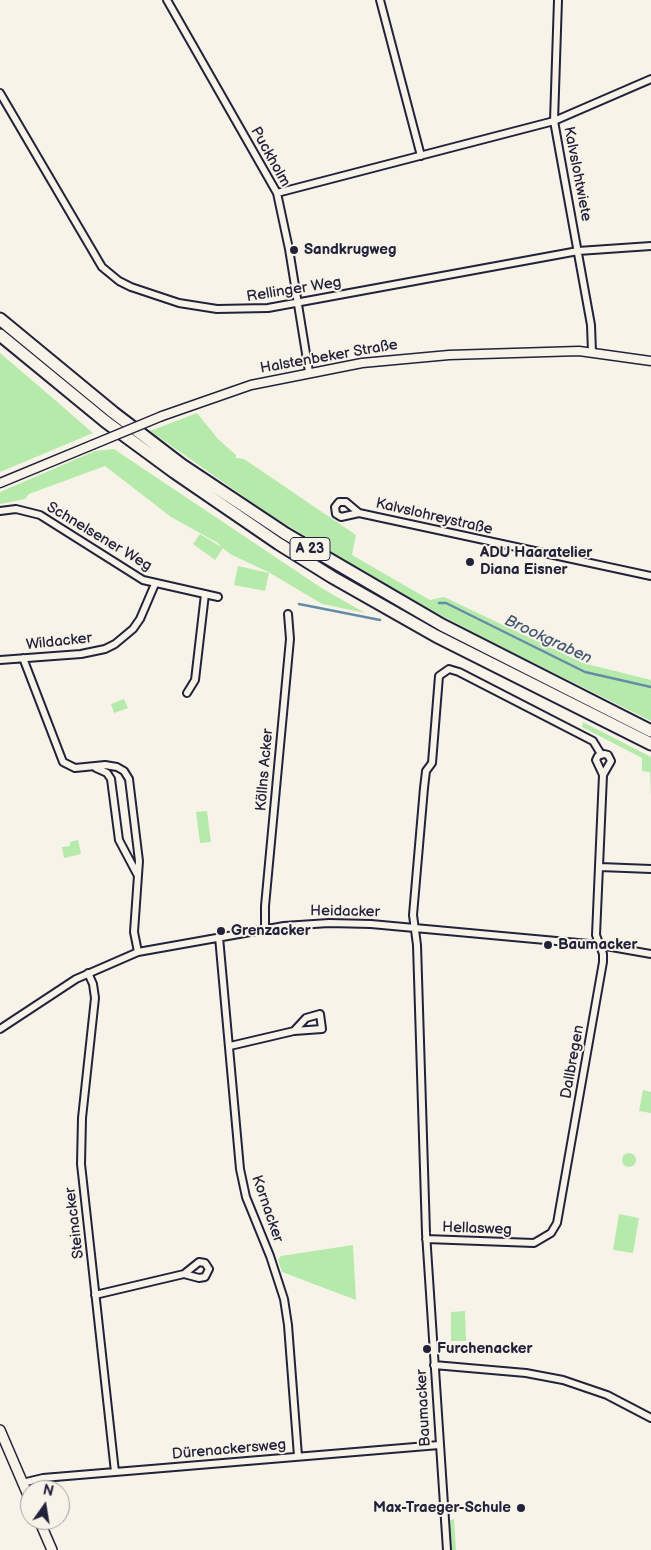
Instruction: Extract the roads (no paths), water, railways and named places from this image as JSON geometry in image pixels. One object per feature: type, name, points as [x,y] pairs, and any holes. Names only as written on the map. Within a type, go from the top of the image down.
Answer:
[{"type":"highway","name":"A 23","points":[[0,319],[67,376],[167,453],[286,534],[442,625],[651,731]]},
{"type":"highway","name":"A 23","points":[[0,335],[113,427],[174,472],[279,544],[436,636],[651,744]]},
{"type":"main road","points":[[0,1430],[21,1480]]},
{"type":"main road","points":[[43,1530],[52,1550]]},
{"type":"street","name":"Puckholm","points":[[167,0],[277,193],[309,372]]},
{"type":"street","points":[[380,0],[421,156]]},
{"type":"street","name":"Kalvslohtwiete","points":[[558,0],[554,120],[591,325],[592,352]]},
{"type":"street","points":[[277,193],[554,120],[651,79]]},
{"type":"street","name":"Rellinger Weg","points":[[0,93],[88,246],[108,274],[131,287],[154,296],[195,306],[242,310],[298,304],[578,251],[651,246]]},
{"type":"street","name":"Halstenbeker Straße","points":[[0,483],[162,416],[234,390],[309,372],[362,363],[431,356],[579,350],[651,361]]},
{"type":"street","name":"Schnelsener Weg","points":[[0,511],[16,509],[40,515],[143,580],[155,584]]},
{"type":"street","name":"Kalvslohreystraße","points":[[359,513],[651,576]]},
{"type":"street","points":[[155,584],[218,597]]},
{"type":"street","name":"Wildacker","points":[[0,660],[93,652],[116,644],[125,638],[137,624],[155,584]]},
{"type":"street","points":[[187,693],[195,680],[205,594]]},
{"type":"street","name":"Köllns Acker","points":[[265,928],[264,906],[290,639],[288,614]]},
{"type":"street","points":[[22,658],[61,759],[76,768],[117,766],[124,771],[129,779],[139,861],[134,932],[138,952]]},
{"type":"street","name":"Dallbregen","points":[[445,670],[459,672],[577,731],[594,741],[601,754]]},
{"type":"street","name":"Baumacker","points":[[445,670],[438,680],[432,763],[426,771],[413,915],[417,945],[426,1239],[447,1550]]},
{"type":"street","name":"Dallbregen","points":[[601,754],[596,762],[603,775]]},
{"type":"street","name":"Dallbregen","points":[[527,1243],[547,1237],[557,1223],[603,962],[603,954],[596,935],[603,775],[611,761],[608,755],[601,754]]},
{"type":"street","points":[[95,767],[109,776],[119,840],[138,875]]},
{"type":"street","points":[[600,867],[651,869]]},
{"type":"street","name":"Heidacker","points":[[0,1029],[88,973],[138,952],[265,928],[335,923],[415,928],[600,945],[651,954]]},
{"type":"street","name":"Kornacker","points":[[219,937],[243,1185],[277,1277],[288,1325],[298,1456]]},
{"type":"street","name":"Steinacker","points":[[88,973],[94,984],[95,998],[82,1118],[81,1164],[115,1472]]},
{"type":"street","points":[[230,1046],[294,1031]]},
{"type":"street","name":"Hellasweg","points":[[426,1239],[527,1243]]},
{"type":"street","points":[[96,1295],[184,1274]]},
{"type":"street","points":[[434,1365],[526,1373],[562,1380],[607,1395],[651,1418]]},
{"type":"street","name":"Dürenackersweg","points":[[32,1480],[439,1445]]},
{"type":"waterway","name":"Brookgraben","points":[[439,603],[446,603],[585,672],[651,687]]},
{"type":"waterway","name":"Brookgraben","points":[[299,604],[380,620]]},
{"type":"place","name":"Sandkrugweg","points":[[294,250]]},
{"type":"place","name":"ADU Haaratelier Diana Eisner","points":[[470,562]]},
{"type":"place","name":"Grenzacker","points":[[221,931]]},
{"type":"place","name":"Baumacker","points":[[548,945]]},
{"type":"place","name":"Furchenacker","points":[[427,1349]]},
{"type":"place","name":"Max-Traeger-Schule","points":[[521,1508]]}]
